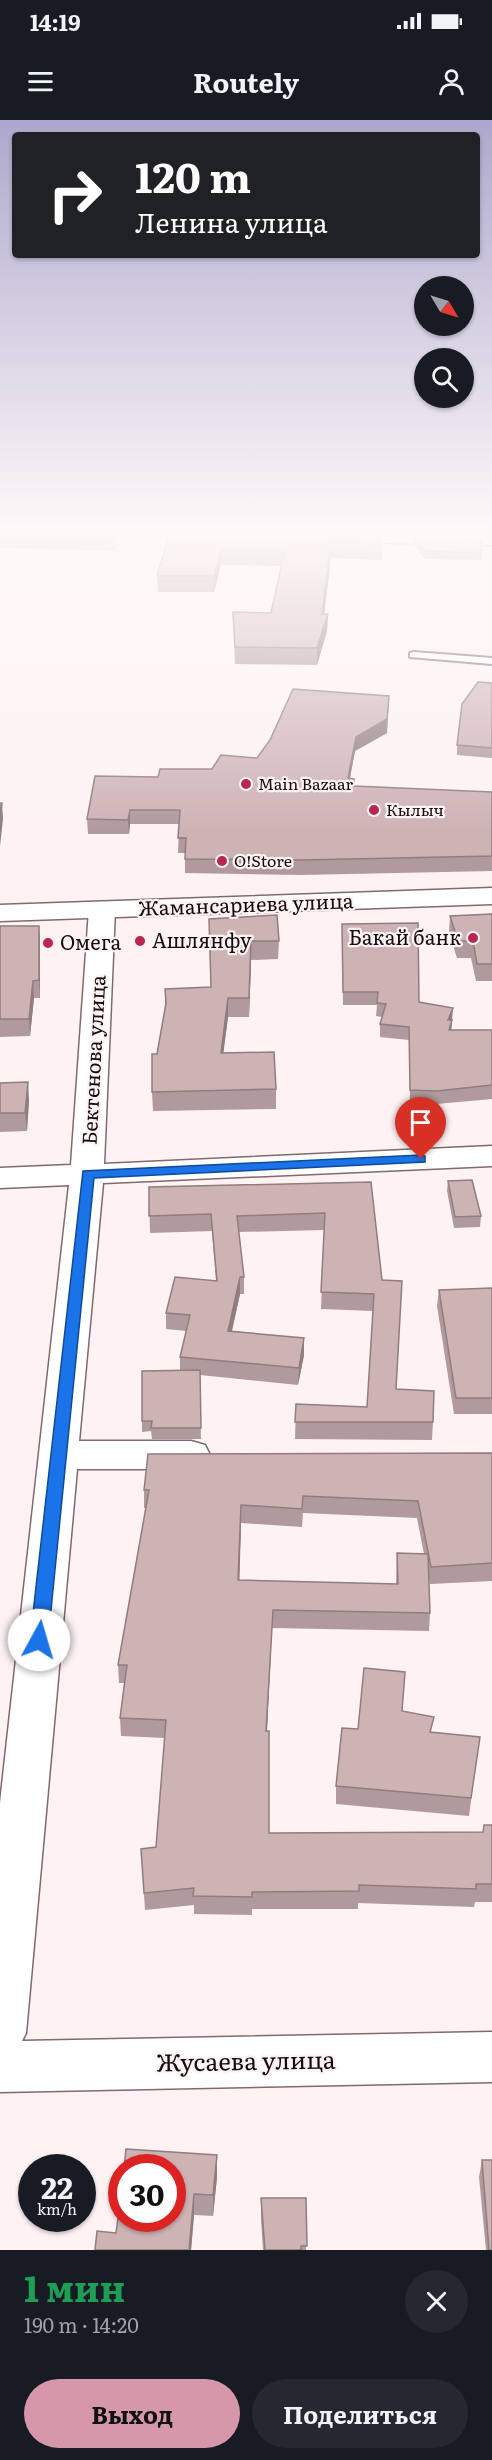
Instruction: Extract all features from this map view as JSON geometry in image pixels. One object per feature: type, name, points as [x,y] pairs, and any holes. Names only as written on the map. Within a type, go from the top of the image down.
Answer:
[{"type":"street","name":"Жамансариева улица","points":[[0,913],[492,896]]},
{"type":"street","name":"Бектенова улица","points":[[0,2033],[87,1174],[102,910]]},
{"type":"street","points":[[0,1178],[492,1156]]},
{"type":"street","points":[[58,1455],[220,1455]]},
{"type":"street","name":"Жусаева улица","points":[[0,2067],[492,2057]]},
{"type":"lane","points":[[414,655],[492,661]]},
{"type":"building","points":[[234,632],[322,632],[317,648],[235,647]]},
{"type":"building","points":[[478,682],[492,683],[492,748],[457,745],[462,704]]},
{"type":"building","points":[[293,689],[389,696],[387,719],[356,737],[348,778],[354,779],[354,786],[492,792],[492,856],[301,860],[185,859],[186,838],[178,838],[180,810],[130,810],[128,820],[87,819],[95,776],[158,777],[160,769],[212,769],[221,755],[257,758],[270,740]]},
{"type":"building","points":[[492,914],[492,964],[477,964],[473,941],[458,941],[450,916]]},
{"type":"building","points":[[277,915],[279,941],[251,941],[249,998],[228,998],[221,1053],[274,1052],[276,1089],[152,1092],[152,1054],[157,1054],[166,1003],[165,989],[211,987],[209,919]]},
{"type":"building","points":[[418,923],[419,1002],[453,1008],[448,1020],[452,1020],[449,1030],[492,1030],[492,1085],[437,1091],[410,1090],[409,1027],[380,1024],[386,1004],[377,1003],[378,992],[343,992],[342,924]]},
{"type":"building","points":[[0,926],[39,926],[39,980],[33,981],[29,1019],[0,1019]]},
{"type":"building","points":[[28,1082],[25,1113],[0,1113],[0,1083]]},
{"type":"building","points":[[472,1180],[481,1216],[455,1217],[448,1181]]},
{"type":"building","points":[[371,1182],[382,1280],[402,1281],[396,1389],[434,1391],[433,1422],[295,1422],[296,1404],[367,1407],[374,1294],[321,1292],[325,1213],[237,1216],[244,1277],[240,1277],[228,1331],[304,1338],[299,1368],[180,1357],[190,1315],[166,1313],[175,1277],[217,1281],[211,1214],[149,1216],[149,1187]]},
{"type":"building","points":[[492,1288],[492,1398],[456,1398],[439,1290]]},
{"type":"building","points":[[200,1370],[201,1428],[151,1428],[152,1421],[142,1421],[142,1371]]},
{"type":"building","points":[[492,1453],[492,1563],[431,1567],[418,1501],[303,1496],[302,1509],[241,1505],[238,1580],[398,1584],[397,1553],[428,1554],[430,1613],[273,1610],[266,1731],[269,1731],[269,1833],[483,1832],[484,1825],[492,1825],[492,1884],[476,1884],[476,1889],[359,1885],[359,1891],[252,1892],[252,1897],[193,1896],[194,1888],[144,1893],[141,1849],[156,1847],[166,1720],[120,1718],[127,1665],[118,1665],[149,1490],[144,1490],[148,1454]]},
{"type":"building","points":[[364,1668],[405,1672],[402,1711],[434,1717],[430,1732],[480,1737],[471,1798],[336,1786],[342,1728],[358,1729]]},
{"type":"building","points":[[126,2149],[217,2155],[213,2195],[194,2194],[189,2250],[95,2250],[97,2231],[186,2232],[186,2154],[125,2154]]},
{"type":"building","points":[[482,2160],[492,2160],[492,2250],[489,2250]]},
{"type":"building","points":[[261,2198],[306,2198],[307,2246],[301,2246],[301,2250],[265,2250]]},
{"type":"place","name":"Main Bazaar","points":[[246,784]]},
{"type":"place","name":"Кылыч","points":[[374,810]]},
{"type":"place","name":"O!Store","points":[[222,861]]},
{"type":"place","name":"Бакай банк","points":[[473,938]]},
{"type":"place","name":"Ашлянфу","points":[[140,941]]},
{"type":"place","name":"Омега","points":[[48,943]]},
{"type":"route","points":[[39,1640],[87,1174],[421,1159]]}]
